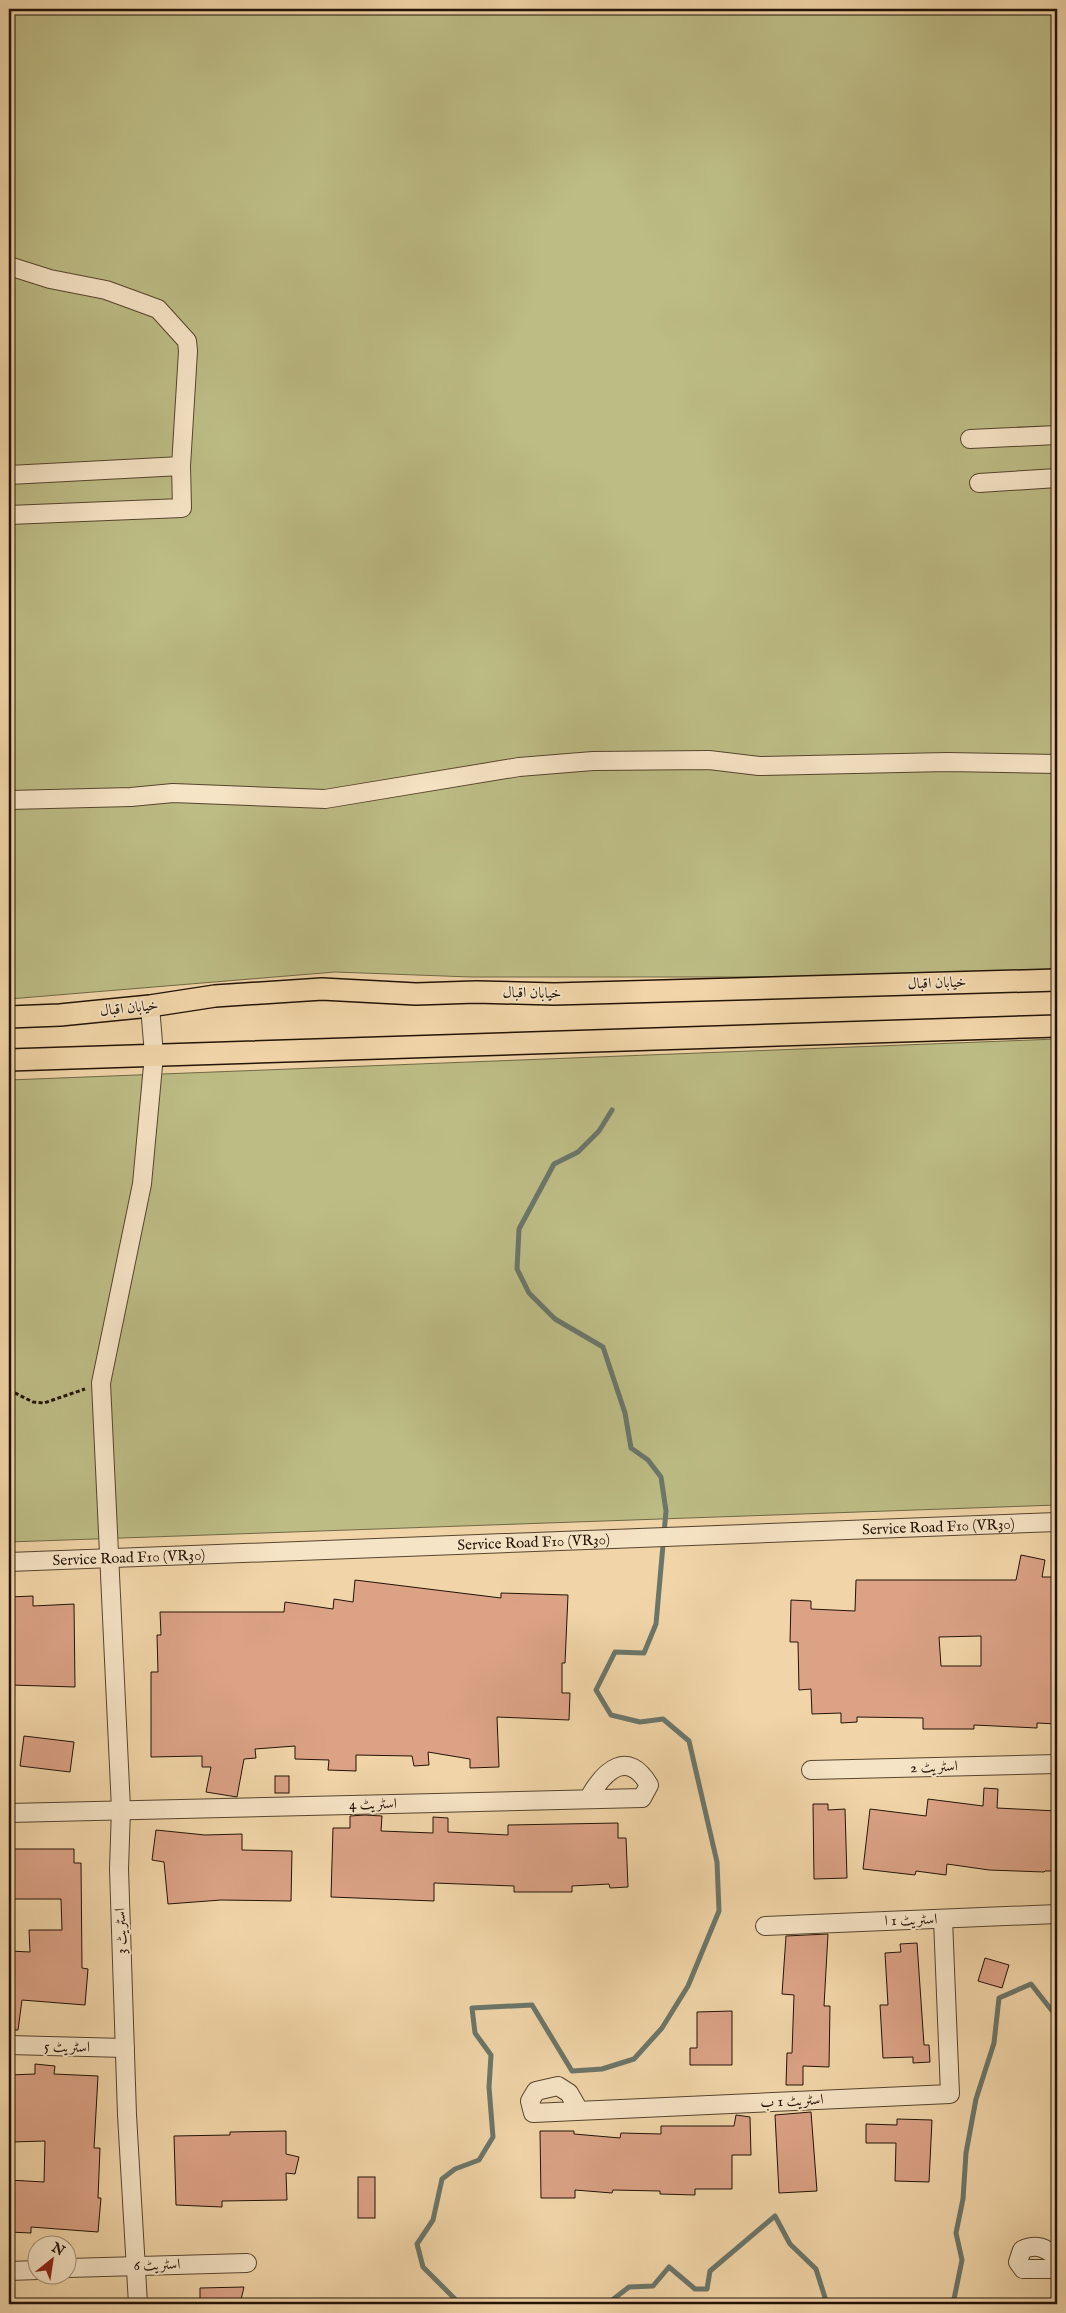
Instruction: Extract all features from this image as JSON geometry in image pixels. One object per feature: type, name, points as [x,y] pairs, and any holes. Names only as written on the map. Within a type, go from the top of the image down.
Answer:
[{"type":"main road","name":"خیابان اقبال","points":[[9,1017],[60,1015],[150,1006],[215,996],[322,989],[416,994],[476,992],[554,994],[1057,980]]},
{"type":"main road","points":[[9,1060],[1057,1026]]},
{"type":"street","points":[[9,266],[50,279],[106,290],[137,300],[158,309],[187,342],[181,466],[182,508],[9,515]]},
{"type":"street","points":[[970,439],[1057,435]]},
{"type":"street","points":[[9,474],[181,466]]},
{"type":"street","points":[[978,483],[1057,478]]},
{"type":"street","points":[[9,800],[131,797],[173,793],[325,799],[519,767],[593,761],[709,760],[759,766],[947,762],[1057,764]]},
{"type":"street","name":"اسٹریٹ 3","points":[[138,2304],[125,2048],[119,1870],[121,1809],[101,1383],[142,1184],[154,1055],[150,1006]]},
{"type":"street","name":"Service Road F10 (VR30)","points":[[9,1562],[1057,1522]]},
{"type":"street","name":"اسٹریٹ 2","points":[[811,1770],[1057,1764]]},
{"type":"street","name":"اسٹریٹ 4","points":[[9,1813],[642,1798],[649,1785],[643,1774],[628,1766],[616,1766],[599,1780],[590,1796]]},
{"type":"street","name":"اسٹریٹ 1 ا","points":[[765,1926],[1057,1914]]},
{"type":"street","name":"اسٹریٹ 1 ب","points":[[577,2107],[568,2093],[558,2086],[536,2091],[530,2101],[533,2112],[950,2094],[944,1919]]},
{"type":"street","name":"اسٹریٹ 5","points":[[9,2045],[125,2048]]},
{"type":"street","points":[[1057,2257],[1039,2246],[1029,2247],[1022,2250],[1018,2262],[1023,2269],[1057,2269]]},
{"type":"street","name":"اسٹریٹ 6","points":[[78,2268],[247,2263]]},
{"type":"street","points":[[9,2271],[28,2270]]},
{"type":"path","points":[[9,1390],[33,1402],[44,1403],[101,1383]]},
{"type":"shaded area","points":[[9,9],[1057,9],[1057,969],[805,977],[471,977],[335,972],[9,999]]},
{"type":"shaded area","points":[[1057,1039],[1057,1505],[9,1542],[9,1080]]},
{"type":"building","points":[[1021,1555],[1045,1560],[1042,1577],[1057,1577],[1057,1724],[1037,1723],[1037,1728],[974,1725],[974,1729],[923,1729],[923,1718],[857,1717],[857,1722],[841,1723],[841,1713],[812,1714],[811,1689],[799,1690],[798,1642],[790,1642],[791,1600],[811,1601],[811,1609],[855,1611],[856,1580],[1016,1580]],"holes":[[[981,1636],[981,1666],[941,1666],[939,1637]]]},
{"type":"building","points":[[355,1580],[501,1598],[501,1593],[568,1595],[565,1663],[562,1663],[562,1693],[570,1693],[569,1720],[497,1717],[499,1767],[470,1768],[470,1759],[428,1752],[429,1765],[414,1766],[412,1756],[356,1755],[356,1771],[328,1770],[329,1760],[295,1759],[295,1746],[255,1749],[256,1758],[244,1759],[237,1797],[206,1792],[211,1767],[202,1767],[202,1756],[151,1757],[151,1672],[158,1672],[157,1635],[161,1635],[160,1612],[284,1612],[285,1602],[333,1609],[334,1599],[353,1602]]},
{"type":"building","points":[[33,1596],[33,1606],[74,1604],[75,1687],[11,1685],[9,1597]]},
{"type":"building","points":[[24,1736],[74,1742],[70,1772],[20,1766]]},
{"type":"building","points":[[275,1776],[289,1776],[289,1793],[275,1793]]},
{"type":"building","points":[[984,1788],[998,1789],[997,1808],[1057,1811],[1057,1871],[989,1870],[947,1864],[946,1875],[916,1871],[915,1875],[863,1869],[870,1809],[926,1816],[928,1799],[983,1806]]},
{"type":"building","points":[[813,1804],[828,1804],[828,1810],[845,1809],[847,1878],[814,1879]]},
{"type":"building","points":[[350,1816],[382,1816],[381,1831],[433,1833],[433,1817],[448,1818],[448,1832],[508,1835],[508,1825],[618,1823],[618,1838],[626,1838],[628,1887],[610,1888],[609,1884],[572,1886],[572,1892],[514,1892],[514,1886],[434,1883],[434,1901],[331,1897],[333,1828],[350,1828]]},
{"type":"building","points":[[156,1830],[205,1835],[242,1834],[242,1850],[292,1851],[291,1901],[221,1900],[168,1904],[164,1862],[152,1860]]},
{"type":"building","points":[[9,1849],[74,1849],[74,1863],[81,1863],[82,1968],[88,1969],[85,2005],[22,2000],[18,2030],[9,2030],[9,1951],[30,1952],[29,1930],[62,1930],[61,1899],[9,1899]]},
{"type":"building","points":[[828,1934],[824,2006],[830,2006],[829,2067],[803,2066],[803,2085],[786,2085],[787,2053],[792,2053],[794,1995],[782,1994],[786,1936]]},
{"type":"building","points":[[917,1943],[924,2045],[929,2045],[930,2062],[913,2063],[913,2057],[883,2058],[880,2005],[888,2005],[885,1953],[901,1952],[900,1944]]},
{"type":"building","points":[[985,1958],[1009,1965],[1002,1988],[978,1981]]},
{"type":"building","points":[[732,2011],[732,2065],[690,2065],[690,2048],[697,2048],[697,2012]]},
{"type":"building","points":[[35,2064],[55,2066],[54,2074],[98,2076],[94,2148],[100,2148],[98,2198],[101,2198],[98,2232],[31,2227],[31,2233],[9,2232],[9,2180],[44,2182],[45,2141],[12,2142],[12,2131],[9,2131],[9,2075],[35,2074]]},
{"type":"building","points":[[811,2112],[817,2191],[779,2193],[775,2115]]},
{"type":"building","points":[[736,2115],[750,2117],[751,2155],[732,2155],[732,2189],[695,2189],[695,2195],[660,2194],[660,2191],[613,2190],[612,2193],[575,2190],[575,2198],[541,2198],[540,2131],[574,2131],[574,2134],[620,2138],[621,2133],[661,2134],[661,2126],[734,2126]]},
{"type":"building","points":[[897,2119],[932,2120],[929,2182],[895,2181],[896,2143],[866,2143],[866,2124],[897,2125]]},
{"type":"building","points":[[286,2131],[286,2154],[299,2157],[295,2174],[286,2173],[287,2200],[222,2201],[222,2207],[176,2205],[174,2136]]},
{"type":"building","points":[[358,2177],[375,2177],[375,2218],[358,2218]]},
{"type":"building","points":[[244,2287],[240,2304],[200,2304],[200,2288]]},
{"type":"waterway","points":[[460,2304],[423,2267],[417,2244],[433,2220],[442,2179],[455,2169],[479,2160],[493,2137],[489,2087],[491,2055],[475,2033],[472,2008],[532,2005],[572,2071],[602,2069],[634,2059],[662,2028],[688,1986],[719,1911],[717,1862],[689,1741],[663,1719],[640,1722],[611,1715],[596,1690],[615,1652],[644,1653],[656,1624],[666,1511],[661,1477],[648,1460],[631,1448],[625,1413],[603,1347],[555,1319],[529,1293],[517,1269],[519,1229],[554,1164],[578,1152],[599,1131],[612,1110]]},
{"type":"waterway","points":[[953,2304],[962,2260],[956,2233],[963,2199],[966,2153],[976,2099],[994,2043],[999,1998],[1031,1984],[1057,2017]]},
{"type":"waterway","points":[[607,2304],[629,2287],[653,2286],[669,2267],[695,2289],[707,2289],[710,2271],[775,2216],[790,2244],[816,2269],[827,2304]]}]
